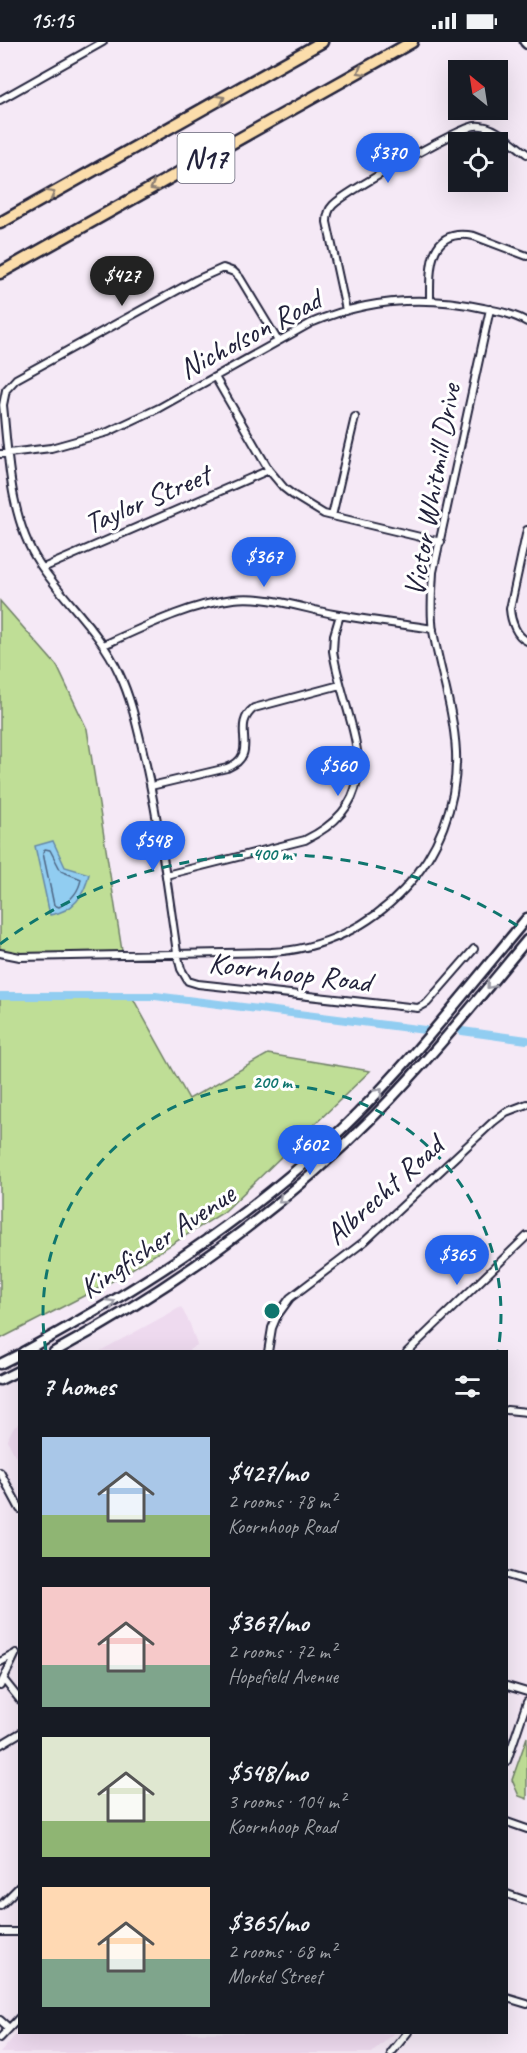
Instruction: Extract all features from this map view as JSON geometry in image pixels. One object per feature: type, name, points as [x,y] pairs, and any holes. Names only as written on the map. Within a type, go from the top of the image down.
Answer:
[{"type":"highway","name":"N17","points":[[0,223],[322,42]]},
{"type":"highway","name":"N17","points":[[0,273],[412,42]]},
{"type":"street","points":[[0,100],[103,42]]},
{"type":"street","points":[[346,310],[327,222],[330,208],[334,203],[358,187],[469,127],[483,126],[496,132],[527,154]]},
{"type":"street","points":[[430,300],[430,271],[433,255],[442,243],[450,238],[466,234],[527,256]]},
{"type":"street","name":"Koornhoop Road","points":[[278,341],[240,278],[228,269],[216,270],[16,379],[9,385],[3,405],[17,511],[28,543],[43,568],[104,645],[119,672],[128,695],[151,786],[177,953],[184,974],[191,983],[411,1009],[427,1003],[474,949]]},
{"type":"street","name":"Nicholson Road","points":[[0,454],[51,448],[108,432],[159,408],[311,323],[346,310],[405,300],[430,300],[490,309],[527,322]]},
{"type":"street","name":"Victor Whitmill Drive","points":[[0,953],[20,957],[283,951],[328,940],[374,916],[401,895],[411,883],[438,840],[451,803],[456,773],[453,728],[433,629],[433,572],[490,309]]},
{"type":"street","points":[[215,377],[269,470],[293,495],[310,507],[332,516],[441,542]]},
{"type":"street","points":[[332,516],[355,417]]},
{"type":"street","name":"Taylor Street","points":[[43,568],[269,470]]},
{"type":"street","points":[[527,530],[510,609],[518,635],[527,641]]},
{"type":"street","points":[[104,645],[178,612],[200,605],[235,599],[262,600],[339,615],[433,629]]},
{"type":"street","points":[[166,875],[305,840],[333,822],[343,812],[351,797],[358,773],[357,743],[340,685],[333,644],[339,615]]},
{"type":"street","points":[[151,786],[228,768],[239,762],[245,752],[243,723],[254,708],[340,685]]},
{"type":"street","name":"Kingfisher Avenue","points":[[26,1350],[106,1306],[173,1264],[220,1232],[298,1169],[388,1082],[527,918]]},
{"type":"street","name":"Kingfisher Avenue","points":[[57,1350],[127,1310],[196,1265],[290,1194],[336,1153],[397,1092],[527,940]]},
{"type":"street","name":"Albrecht Road","points":[[268,1350],[272,1328],[277,1316],[290,1298],[365,1241],[506,1112],[527,1104]]},
{"type":"street","points":[[409,1350],[527,1236]]},
{"type":"street","name":"Kingfisher Avenue","points":[[0,1364],[18,1355]]},
{"type":"street","points":[[0,1380],[18,1371]]},
{"type":"street","points":[[508,1410],[527,1412]]},
{"type":"street","points":[[0,1472],[18,1505]]},
{"type":"street","points":[[508,1575],[527,1581]]},
{"type":"street","points":[[0,1662],[18,1652]]},
{"type":"street","points":[[18,1652],[2,1683],[18,1698]]},
{"type":"street","points":[[508,1686],[527,1692]]},
{"type":"street","points":[[508,1758],[527,1702]]},
{"type":"street","points":[[0,1745],[18,1734]]},
{"type":"street","points":[[508,1822],[527,1829]]},
{"type":"street","points":[[0,1906],[18,1888]]},
{"type":"street","points":[[508,1894],[527,1901]]},
{"type":"street","points":[[0,1932],[18,1932]]},
{"type":"street","points":[[508,1998],[527,2004]]},
{"type":"street","points":[[0,2038],[18,2019]]},
{"type":"street","points":[[0,2020],[9,2028]]},
{"type":"street","points":[[391,2053],[406,2034]]},
{"type":"shaded area","points":[[181,1307],[197,1345],[189,1350],[102,1350]]},
{"type":"shaded area","points":[[18,1425],[18,1461],[7,1440],[13,1428]]},
{"type":"shaded area","points":[[18,2032],[18,2034],[393,2034],[372,2053],[0,2053]]},
{"type":"green space","points":[[0,601],[57,666],[87,729],[123,957],[16,960],[0,953]]},
{"type":"green space","points":[[0,994],[131,995],[189,1099],[268,1054],[370,1071],[224,1212],[109,1283],[0,1339]]},
{"type":"green space","points":[[527,1737],[527,1799],[519,1796],[512,1780]]},
{"type":"water","points":[[53,841],[65,867],[89,874],[77,901],[66,910],[50,915],[35,846]]},
{"type":"waterway","points":[[0,996],[155,996],[425,1030]]},
{"type":"waterway","points":[[462,1031],[527,1040]]}]
